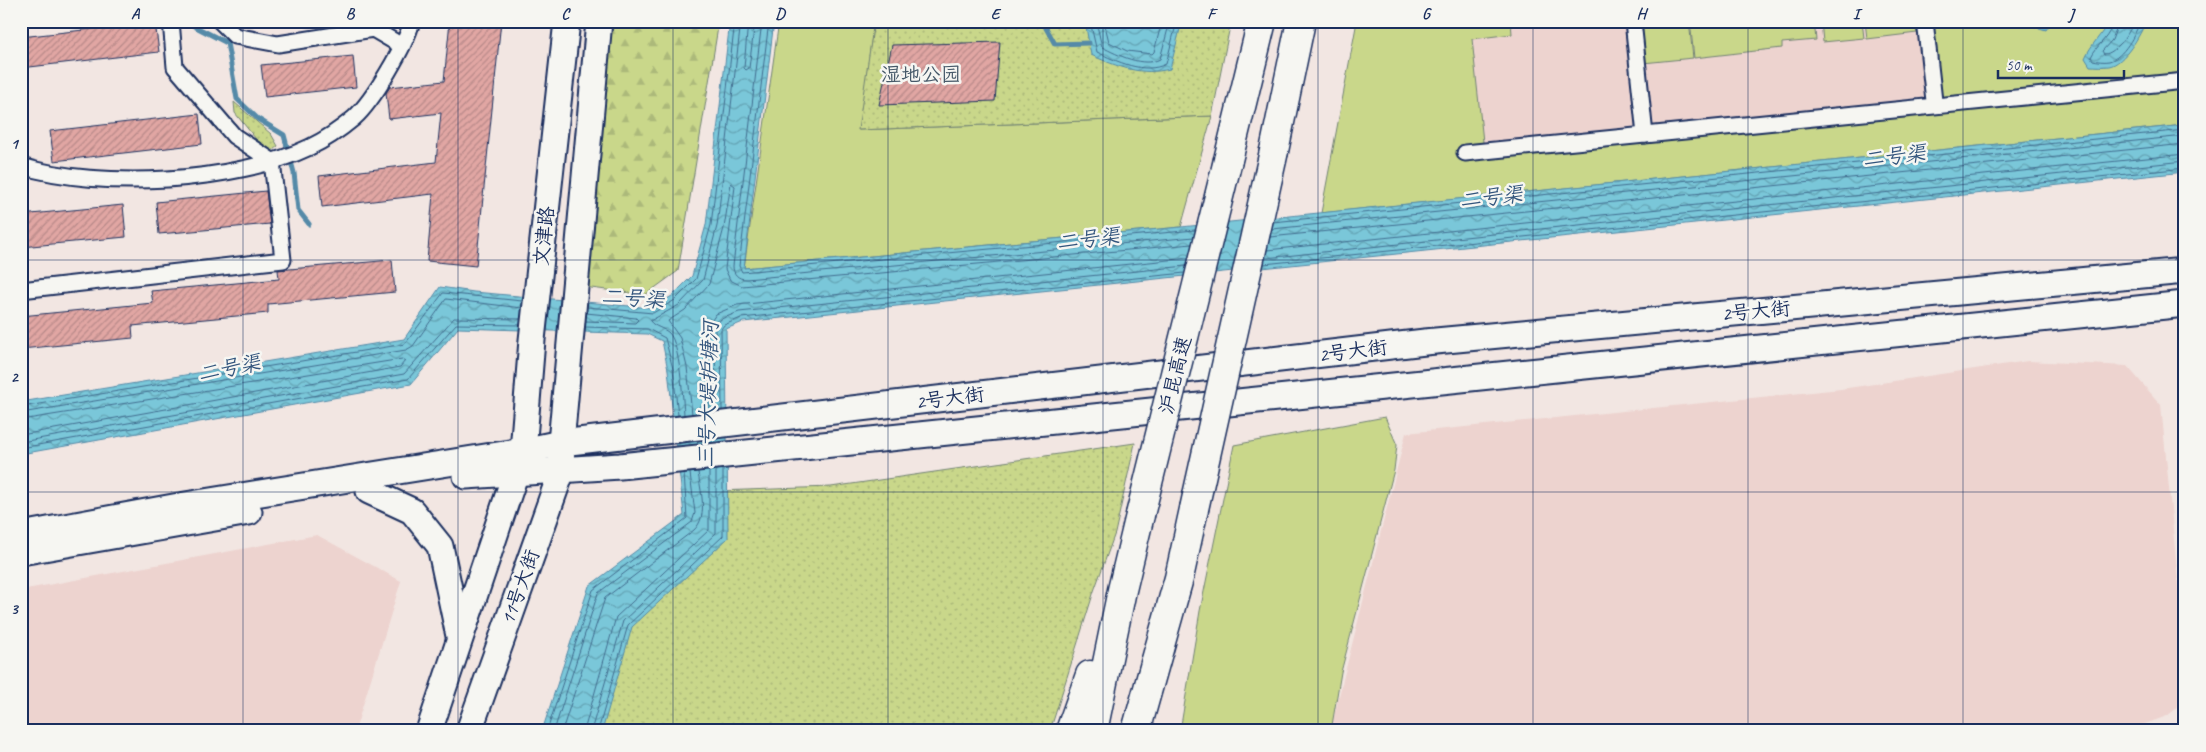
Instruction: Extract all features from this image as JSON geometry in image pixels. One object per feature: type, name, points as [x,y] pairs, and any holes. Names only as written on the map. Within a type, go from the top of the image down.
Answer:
[{"type":"highway","name":"沪昆高速","points":[[1093,731],[1122,590],[1262,21]]},
{"type":"highway","points":[[1136,731],[1178,578],[1274,151],[1301,21]]},
{"type":"highway","points":[[1154,731],[1178,578]]},
{"type":"highway","points":[[1070,731],[1122,590]]},
{"type":"main road","name":"文津路","points":[[520,461],[567,21]]},
{"type":"main road","name":"文津路","points":[[561,443],[569,347],[576,295],[599,21]]},
{"type":"main road","name":"2号大街","points":[[520,461],[561,443],[1425,342],[2185,271]]},
{"type":"main road","name":"2号大街","points":[[520,461],[562,470],[653,462],[2185,304]]},
{"type":"main road","name":"11号大街","points":[[470,731],[562,470],[561,443]]},
{"type":"main road","points":[[21,552],[443,478],[520,461]]},
{"type":"main road","points":[[21,534],[189,505],[520,461]]},
{"type":"main road","name":"11号大街","points":[[429,731],[520,461]]},
{"type":"main road","points":[[369,491],[412,511],[440,546],[460,639]]},
{"type":"street","points":[[171,21],[174,67],[234,136],[275,160]]},
{"type":"street","points":[[220,21],[235,36],[278,44],[373,29],[402,46]]},
{"type":"street","points":[[21,166],[50,174],[115,181],[198,175],[252,168],[311,147],[355,118],[389,71],[412,21]]},
{"type":"street","points":[[1633,21],[1645,135]]},
{"type":"street","points":[[1925,21],[1934,101]]},
{"type":"street","points":[[1465,153],[2185,81]]},
{"type":"street","points":[[21,290],[282,260],[275,160]]},
{"type":"shaded area","points":[[1358,21],[2185,21],[2185,125],[1321,213]]},
{"type":"shaded area","points":[[2028,361],[2127,366],[2161,405],[2185,654],[2185,694],[2182,704],[2167,716],[2126,731],[1330,731],[1406,433],[1841,389]]},
{"type":"shaded area","points":[[317,535],[401,581],[355,731],[21,731],[21,590]]},
{"type":"green space","points":[[604,21],[719,21],[678,271],[645,295],[568,285]]},
{"type":"green space","points":[[779,21],[874,21],[859,130],[1212,116],[1181,227],[744,268]]},
{"type":"green space","name":"湿地公园","points":[[874,21],[1231,21],[1212,116],[858,130]]},
{"type":"green space","points":[[1357,21],[1511,21],[1512,34],[1472,39],[1484,151],[1934,108],[1925,21],[2185,21],[2185,125],[1321,213]]},
{"type":"green space","points":[[1639,21],[1689,21],[1693,58],[1643,63]]},
{"type":"green space","points":[[1690,21],[1814,21],[1816,40],[1782,43],[1782,48],[1694,58]]},
{"type":"green space","points":[[1821,21],[1862,21],[1864,38],[1823,42]]},
{"type":"green space","points":[[1865,21],[1915,21],[1917,33],[1867,39]]},
{"type":"green space","points":[[234,102],[271,134],[278,146],[268,154],[235,113]]},
{"type":"green space","points":[[1385,417],[1397,445],[1394,470],[1341,672],[1331,731],[1180,731],[1200,611],[1234,445]]},
{"type":"green space","points":[[1135,443],[1115,533],[1094,591],[1050,731],[566,731],[717,491],[831,487]]},
{"type":"water","points":[[730,21],[774,21],[744,268],[1181,227],[2185,125],[2185,172],[743,322],[726,329],[728,538],[632,627],[602,731],[542,731],[589,586],[684,515],[668,370],[662,341],[647,334],[458,328],[411,384],[21,454],[21,402],[404,339],[440,287],[474,292],[652,308],[672,296],[692,276],[706,225]]},
{"type":"water","points":[[1085,21],[1182,21],[1170,69],[1139,71],[1091,55]]},
{"type":"water","points":[[2016,21],[2052,21],[2046,30]]},
{"type":"water","points":[[2109,21],[2146,21],[2136,40],[2120,60],[2109,66],[2090,66],[2085,58]]},
{"type":"building","points":[[450,21],[501,21],[476,266],[427,261],[433,194],[322,207],[319,176],[436,162],[441,113],[389,119],[386,93],[390,87],[444,81]]},
{"type":"building","points":[[155,22],[159,52],[21,68],[21,37]]},
{"type":"building","points":[[1000,42],[995,101],[879,105],[892,45]]},
{"type":"building","points":[[353,56],[356,87],[265,97],[261,65]]},
{"type":"building","points":[[199,114],[202,144],[54,161],[50,131]]},
{"type":"building","points":[[266,191],[270,224],[159,234],[156,202]]},
{"type":"building","points":[[123,205],[126,237],[21,247],[21,215]]},
{"type":"building","points":[[392,260],[395,292],[268,304],[268,313],[132,326],[133,338],[21,349],[21,316],[153,303],[151,291],[279,279],[278,270]]},
{"type":"waterway","points":[[193,21],[194,26],[227,43],[237,99],[258,119],[284,135],[294,173],[298,210],[309,224]]},
{"type":"waterway","points":[[1042,21],[1055,44],[1089,43]]},
{"type":"water label","name":"二号渠","points":[[1894,156]]},
{"type":"water label","name":"二号渠","points":[[1491,197]]},
{"type":"water label","name":"二号渠","points":[[1088,239]]},
{"type":"water label","name":"二号渠","points":[[633,298]]},
{"type":"water label","name":"二号渠","points":[[229,368]]},
{"type":"water label","name":"三号大堤护塘河","points":[[708,394]]}]
